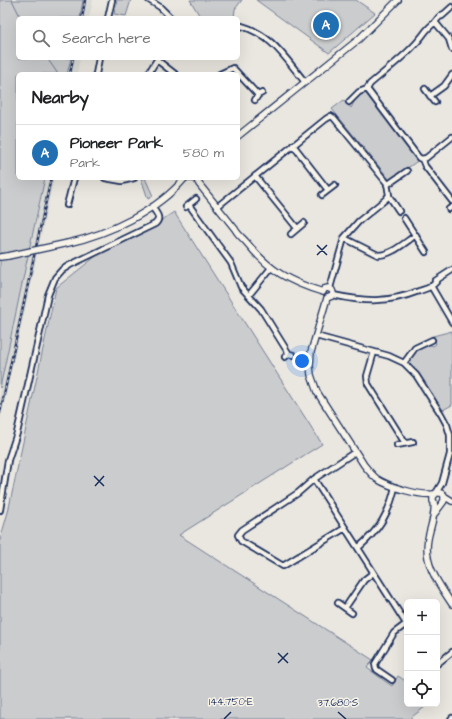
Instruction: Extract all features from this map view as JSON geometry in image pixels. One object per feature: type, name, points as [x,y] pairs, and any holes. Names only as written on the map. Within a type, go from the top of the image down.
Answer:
[{"type":"street","points":[[108,16],[112,0]]},
{"type":"street","points":[[149,0],[160,7],[169,16]]},
{"type":"street","points":[[240,134],[359,39],[398,0]]},
{"type":"street","points":[[349,102],[359,92],[367,89],[372,82],[399,61],[428,29],[428,27],[436,23],[440,16],[452,7]]},
{"type":"street","points":[[436,23],[449,39],[452,49]]},
{"type":"street","points":[[240,26],[255,31],[273,43],[305,82]]},
{"type":"street","points":[[96,72],[99,60]]},
{"type":"street","points":[[149,72],[157,60]]},
{"type":"street","points":[[159,60],[172,72]]},
{"type":"street","points":[[224,72],[232,68],[236,72]]},
{"type":"street","points":[[430,96],[444,86],[452,75]]},
{"type":"street","points":[[240,77],[258,96]]},
{"type":"street","points":[[367,89],[416,155],[422,159],[424,166],[452,201]]},
{"type":"street","points":[[425,89],[436,102]]},
{"type":"street","points":[[218,206],[326,119],[332,117],[388,185],[389,196],[399,211]]},
{"type":"street","points":[[422,159],[426,158],[452,138]]},
{"type":"street","points":[[293,145],[328,190]]},
{"type":"street","points":[[388,185],[407,171]]},
{"type":"street","points":[[255,176],[297,228]]},
{"type":"street","points":[[66,205],[73,180]]},
{"type":"street","points":[[0,257],[68,243],[112,229],[128,222],[152,206],[183,180]]},
{"type":"street","points":[[181,183],[191,180]]},
{"type":"street","points":[[195,180],[218,206],[235,229],[241,233],[256,254],[271,268],[283,277],[295,283],[323,292],[324,296],[327,298]]},
{"type":"street","points":[[322,195],[336,184]]},
{"type":"street","points":[[333,295],[330,288],[344,238],[359,221],[389,196]]},
{"type":"street","points":[[196,199],[187,206],[231,263],[239,283],[265,315],[289,356]]},
{"type":"street","points":[[0,510],[8,460],[17,433],[52,283],[59,273],[70,265],[155,224],[158,221],[158,216],[152,206]]},
{"type":"street","points":[[404,218],[426,252]]},
{"type":"street","points":[[291,234],[304,223]]},
{"type":"street","points":[[344,238],[378,255],[383,255],[389,253],[416,235]]},
{"type":"street","points":[[249,295],[271,268]]},
{"type":"street","points":[[431,287],[435,281],[452,270]]},
{"type":"street","points":[[327,298],[333,295],[356,300],[383,301],[399,298],[420,291],[425,287],[431,287]]},
{"type":"street","points":[[431,287],[452,322]]},
{"type":"street","points":[[323,292],[324,289],[330,288]]},
{"type":"street","points":[[327,298],[310,361],[310,372],[317,392],[370,473],[387,484],[424,494],[441,492],[452,502]]},
{"type":"street","points":[[316,336],[389,356],[404,363],[416,375],[441,414],[449,430],[452,442],[442,483],[432,497],[434,502],[434,513],[427,548],[433,574],[452,604]]},
{"type":"street","points":[[404,363],[415,348],[432,340]]},
{"type":"street","points":[[374,352],[367,376],[368,384],[405,444]]},
{"type":"street","points":[[397,446],[413,442]]},
{"type":"street","points":[[345,528],[283,566],[248,545],[239,538],[238,535],[242,530],[298,493],[320,474],[355,452]]},
{"type":"street","points":[[314,479],[404,620]]},
{"type":"street","points":[[434,513],[443,503],[444,495],[442,483]]},
{"type":"street","points":[[358,548],[371,537],[385,516],[390,505],[395,486]]},
{"type":"street","points":[[424,494],[439,504],[452,502]]},
{"type":"street","points":[[345,608],[362,583],[373,573]]},
{"type":"street","points":[[338,604],[352,613]]},
{"type":"street","points":[[392,680],[376,669],[375,664],[394,633],[404,627]]},
{"type":"street","points":[[440,662],[452,652]]},
{"type":"shaded area","points":[[0,0],[83,0],[80,16],[16,16],[16,60],[70,60],[68,72],[16,72],[16,180],[45,180],[29,250],[0,256]]},
{"type":"shaded area","points":[[83,0],[93,0],[89,16],[79,16]]},
{"type":"shaded area","points":[[117,0],[131,0],[126,16],[114,14]]},
{"type":"shaded area","points":[[190,0],[242,0],[235,9],[234,16],[200,16]]},
{"type":"shaded area","points":[[256,0],[356,0],[375,13],[329,53]]},
{"type":"shaded area","points":[[70,60],[80,60],[77,72],[68,72]]},
{"type":"shaded area","points":[[362,92],[366,92],[419,160],[390,180],[332,109],[344,100],[351,108],[356,98]]},
{"type":"shaded area","points":[[45,180],[54,180],[0,421],[0,388]]},
{"type":"shaded area","points":[[142,180],[146,180],[153,196],[148,199]]},
{"type":"shaded area","points":[[174,212],[322,444],[179,535],[373,660],[367,668],[392,686],[398,676],[404,680],[404,707],[425,707],[409,719],[0,719],[0,540],[8,512],[56,288],[106,248],[142,233]]},
{"type":"shaded area","points":[[29,253],[27,260],[0,388],[0,259]]},
{"type":"shaded area","points":[[452,331],[452,405],[441,411],[426,387],[408,363],[416,349],[426,343],[433,346],[436,344],[433,336]]},
{"type":"waterway","points":[[12,0],[20,16]]},
{"type":"waterway","points":[[48,60],[57,72]]},
{"type":"railway","points":[[82,16],[85,0]]},
{"type":"railway","points":[[70,72],[73,60]]},
{"type":"railway","points":[[0,413],[51,180]]},
{"type":"place","name":"Pioneer Park","points":[[326,25]]}]
